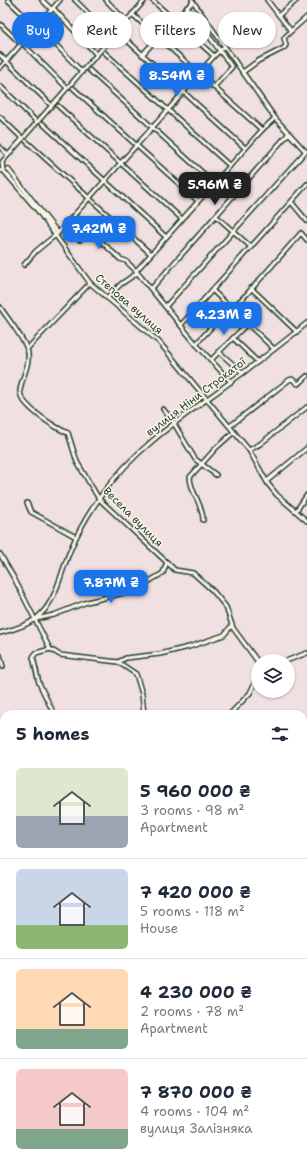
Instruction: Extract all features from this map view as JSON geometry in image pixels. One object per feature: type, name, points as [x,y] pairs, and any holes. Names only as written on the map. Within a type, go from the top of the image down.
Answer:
[{"type":"street","points":[[8,0],[21,12]]},
{"type":"street","points":[[42,0],[97,55]]},
{"type":"street","points":[[49,12],[60,0]]},
{"type":"street","points":[[75,0],[87,12]]},
{"type":"street","points":[[106,0],[117,12]]},
{"type":"street","points":[[138,0],[142,4]]},
{"type":"street","points":[[140,22],[132,14],[145,0]]},
{"type":"street","points":[[152,0],[165,12]]},
{"type":"street","points":[[267,0],[291,31]]},
{"type":"street","points":[[279,15],[297,0]]},
{"type":"street","points":[[181,12],[193,1],[218,36]]},
{"type":"street","points":[[187,6],[232,67],[214,87]]},
{"type":"street","points":[[243,72],[258,61],[285,48],[284,38],[307,17]]},
{"type":"street","points":[[0,24],[12,34]]},
{"type":"street","points":[[132,45],[245,148]]},
{"type":"street","points":[[0,68],[18,48]]},
{"type":"street","points":[[27,48],[67,88]]},
{"type":"street","points":[[59,48],[82,72]]},
{"type":"street","points":[[1,171],[2,162],[24,140],[37,122],[103,48]]},
{"type":"street","points":[[142,55],[148,48]]},
{"type":"street","points":[[168,48],[262,130]]},
{"type":"street","points":[[205,48],[214,56]]},
{"type":"street","points":[[24,265],[65,226],[222,48]]},
{"type":"street","points":[[166,306],[306,152],[275,118],[226,48]]},
{"type":"street","points":[[104,52],[230,166]]},
{"type":"street","points":[[0,54],[52,106]]},
{"type":"street","points":[[89,70],[214,183]]},
{"type":"street","points":[[0,86],[37,122]]},
{"type":"street","points":[[73,88],[198,201]]},
{"type":"street","points":[[58,106],[182,219]]},
{"type":"street","points":[[0,117],[151,254]]},
{"type":"street","points":[[107,298],[136,272],[245,148],[275,118]]},
{"type":"street","points":[[42,123],[166,237]]},
{"type":"street","points":[[151,289],[289,133]]},
{"type":"street","points":[[0,147],[8,155]]},
{"type":"street","points":[[8,169],[56,234]]},
{"type":"street","name":"Степова вулиця","points":[[1,171],[7,174],[38,211],[90,282],[159,342],[249,450],[267,481],[282,500],[307,521]]},
{"type":"street","points":[[181,325],[307,185]]},
{"type":"street","points":[[292,203],[307,220]]},
{"type":"street","points":[[74,216],[120,259],[126,261],[166,306],[196,344],[231,382]]},
{"type":"street","points":[[216,216],[251,247]]},
{"type":"street","points":[[65,226],[80,240]]},
{"type":"street","points":[[196,344],[251,288],[301,233],[307,240]]},
{"type":"street","points":[[0,307],[27,349],[90,282]]},
{"type":"street","points":[[251,288],[297,332]]},
{"type":"street","points":[[212,290],[274,349]]},
{"type":"street","points":[[211,360],[248,323]]},
{"type":"street","name":"вулиця Ніни Строкатої","points":[[36,619],[50,602],[76,536],[111,483],[136,456],[173,423],[258,362],[307,323]]},
{"type":"street","points":[[233,338],[258,362]]},
{"type":"street","name":"Весела вулиця","points":[[27,349],[27,362],[21,396],[45,421],[70,436],[77,462],[99,499],[175,570],[189,572],[198,576],[213,591],[226,607],[232,625],[252,654]]},
{"type":"street","points":[[219,352],[243,373]]},
{"type":"street","points":[[230,426],[289,380],[292,379],[298,384],[307,376]]},
{"type":"street","points":[[249,450],[260,444],[307,407]]},
{"type":"street","points":[[163,409],[191,453],[201,464],[216,475]]},
{"type":"street","points":[[203,520],[201,507],[190,480],[201,464],[234,432]]},
{"type":"street","points":[[267,481],[307,448]]},
{"type":"street","points":[[296,511],[307,495]]},
{"type":"street","points":[[27,503],[31,512],[76,536]]},
{"type":"street","points":[[0,554],[36,619],[50,649],[60,655],[118,662],[136,674],[142,694],[144,710]]},
{"type":"street","points":[[0,633],[87,602],[135,588],[163,573],[167,562]]},
{"type":"street","points":[[118,662],[126,658],[160,654],[189,647],[224,636],[232,625]]},
{"type":"street","points":[[50,649],[36,653],[33,657],[39,683],[52,710]]},
{"type":"street","points":[[295,658],[307,653]]},
{"type":"street","points":[[0,655],[3,667]]},
{"type":"street","points":[[234,710],[251,691]]}]
